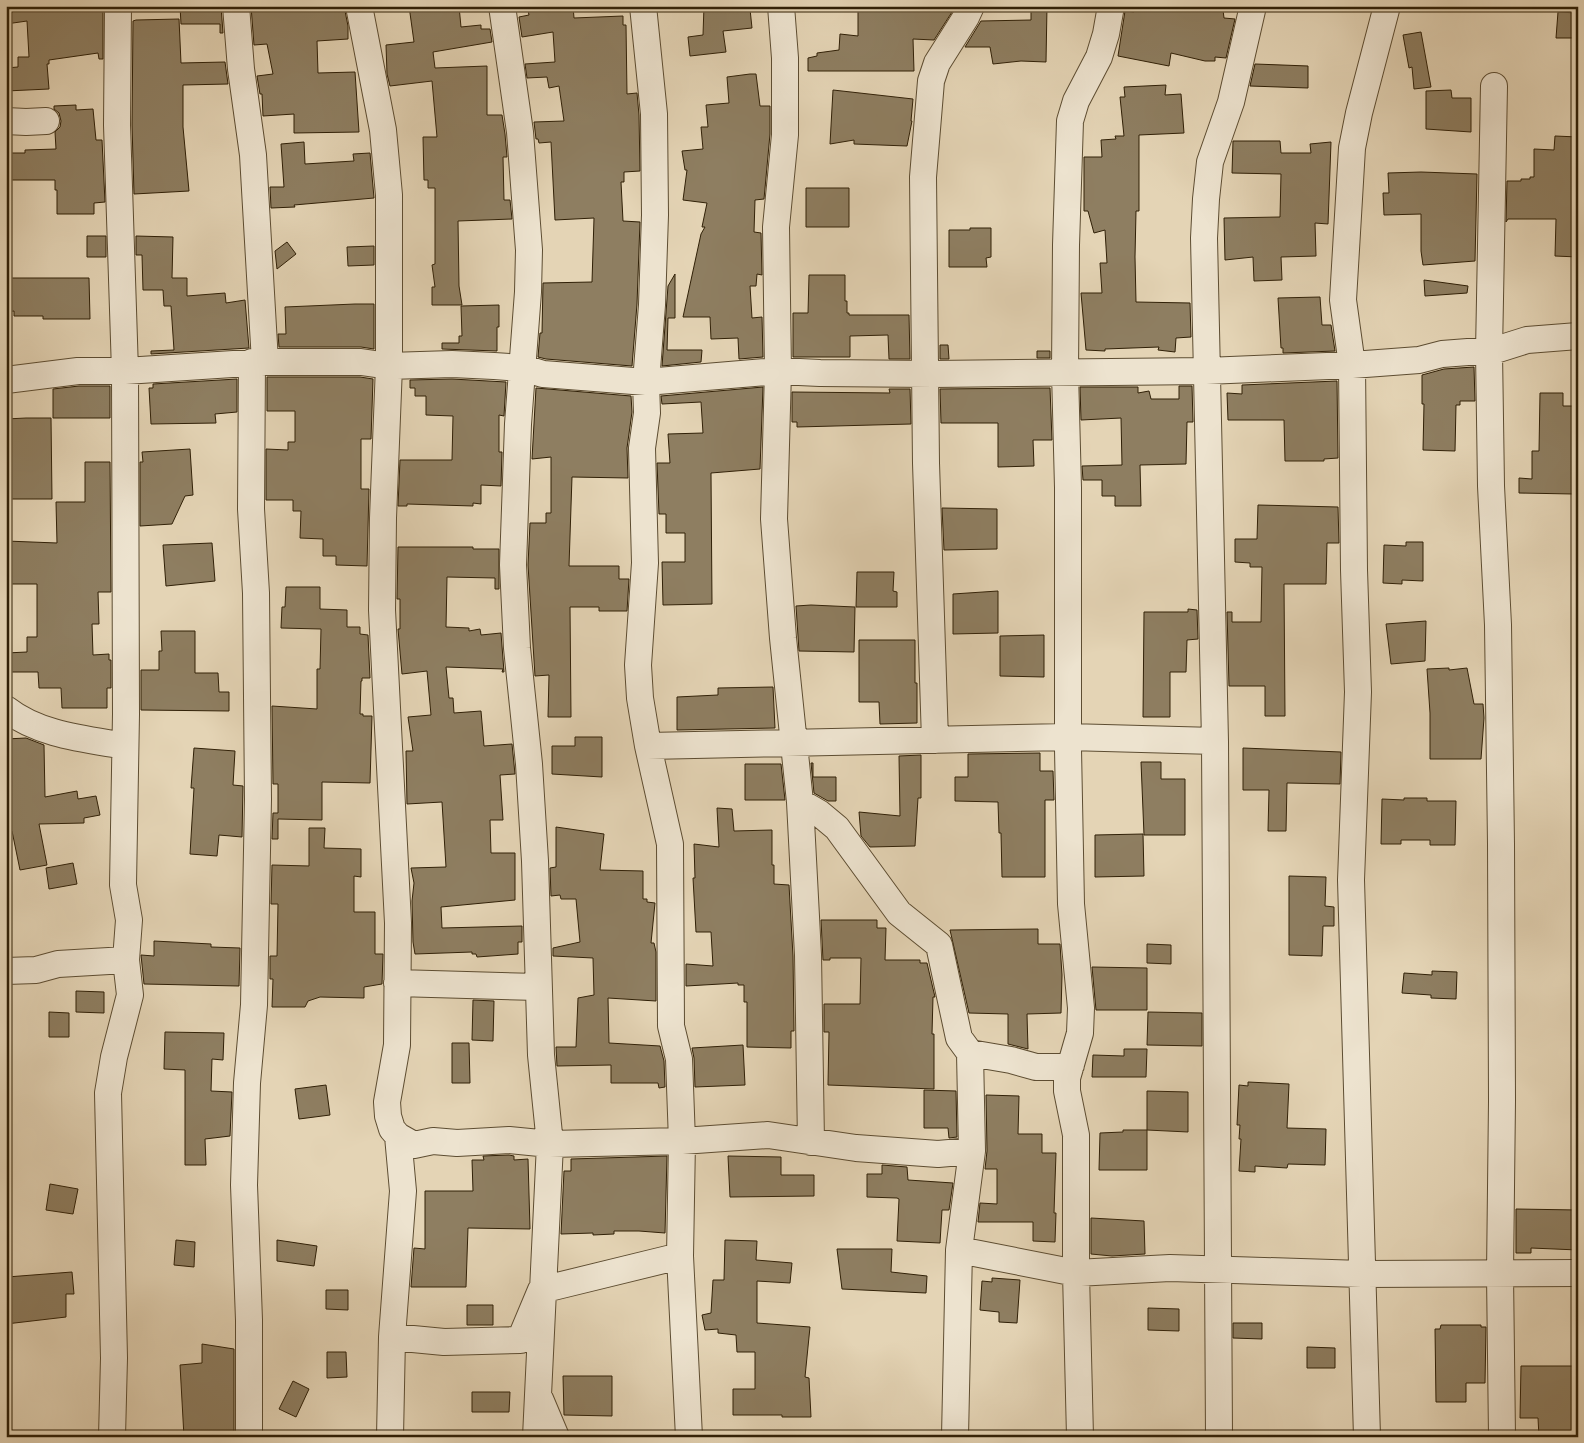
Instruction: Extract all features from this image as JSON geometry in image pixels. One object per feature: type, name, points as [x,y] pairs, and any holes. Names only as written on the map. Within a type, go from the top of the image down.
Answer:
[{"type":"street","points":[[112,1437],[114,1358],[108,1093],[130,994],[126,960],[130,920],[123,885],[125,371],[117,125],[118,6]]},
{"type":"street","points":[[236,6],[241,69],[253,154],[258,362],[251,509],[256,602],[258,798],[254,1006],[247,1083],[244,1185],[249,1437]]},
{"type":"street","points":[[359,6],[383,130],[389,195],[389,366],[383,518],[382,610],[398,923],[397,1046],[387,1102],[388,1116],[392,1129],[398,1136],[414,1145],[433,1141],[457,1143],[509,1140],[550,1144],[682,1141],[768,1135],[856,1148],[938,1154],[972,1151]]},
{"type":"street","points":[[502,6],[520,132],[529,250],[528,292],[518,424],[513,565],[517,648],[529,764],[535,861],[541,1055],[550,1144],[536,1437]]},
{"type":"street","points":[[643,6],[654,114],[656,215],[646,382],[647,413],[642,448],[645,563],[638,665],[640,698],[648,746],[670,844],[671,1026],[678,1059],[682,1141],[680,1256],[689,1437]]},
{"type":"street","points":[[781,6],[785,58],[785,135],[776,227],[778,371],[774,519],[782,638],[800,802],[808,955],[811,1142]]},
{"type":"street","points":[[935,740],[924,374],[922,189],[931,81],[937,63],[971,6]]},
{"type":"street","points":[[1080,1437],[1076,1273],[1076,1135],[1067,1091],[1067,1078],[1080,1033],[1081,1008],[1071,904],[1068,737],[1068,488],[1065,372],[1066,245],[1070,121],[1076,101],[1099,57],[1106,34],[1111,6]]},
{"type":"street","points":[[1219,1437],[1215,741],[1204,238],[1210,162],[1231,102],[1253,6]]},
{"type":"street","points":[[1367,1437],[1351,880],[1358,692],[1354,570],[1352,366],[1343,300],[1352,148],[1359,113],[1387,6]]},
{"type":"street","points":[[1494,86],[1489,352],[1491,486],[1498,625],[1501,844],[1502,1101],[1500,1274],[1502,1437]]},
{"type":"street","points":[[6,121],[46,121]]},
{"type":"street","points":[[6,380],[78,371],[125,371],[258,362],[361,362],[389,366],[452,364],[523,368],[543,374],[646,382],[778,371],[924,374],[1206,372],[1352,366],[1418,360],[1442,354],[1489,352],[1527,340],[1578,336]]},
{"type":"street","points":[[6,709],[19,720],[62,734],[125,746]]},
{"type":"street","points":[[648,746],[1068,737],[1215,741]]},
{"type":"street","points":[[800,802],[820,813],[837,828],[899,913],[938,945],[958,1038],[970,1053],[972,1151],[959,1250],[955,1437]]},
{"type":"street","points":[[6,971],[36,970],[58,964],[126,960]]},
{"type":"street","points":[[397,983],[538,987]]},
{"type":"street","points":[[970,1053],[1011,1060],[1036,1067],[1071,1065]]},
{"type":"street","points":[[390,1437],[392,1337],[403,1191],[398,1136]]},
{"type":"street","points":[[959,1250],[1076,1273],[1170,1268],[1362,1274],[1578,1273]]},
{"type":"street","points":[[542,1290],[680,1256]]},
{"type":"street","points":[[392,1337],[444,1342],[520,1340],[542,1290]]},
{"type":"street","points":[[537,1394],[556,1437]]},
{"type":"building","points":[[6,6],[103,6],[103,59],[99,59],[98,53],[49,60],[49,64],[47,64],[49,89],[6,91],[6,68],[18,67],[18,57],[29,57],[27,21],[6,24]]},
{"type":"building","points":[[180,6],[221,6],[223,33],[220,33],[220,24],[181,24]]},
{"type":"building","points":[[251,6],[344,6],[348,26],[348,39],[317,41],[318,73],[355,72],[359,132],[294,133],[294,114],[263,116],[262,94],[260,94],[257,76],[273,74],[267,44],[254,45]]},
{"type":"building","points":[[409,6],[459,6],[461,27],[481,25],[481,29],[490,29],[492,42],[433,52],[435,68],[487,66],[487,115],[502,115],[505,134],[507,157],[503,157],[504,200],[510,200],[512,219],[458,221],[459,286],[462,305],[432,305],[432,287],[435,287],[432,265],[435,264],[435,188],[428,188],[428,180],[424,180],[423,137],[437,137],[432,81],[390,86],[387,74],[386,45],[414,42]]},
{"type":"building","points":[[527,6],[573,6],[574,18],[623,16],[623,25],[626,25],[627,94],[637,93],[640,171],[624,172],[624,182],[621,182],[623,221],[640,222],[637,304],[632,366],[538,357],[540,333],[542,333],[543,283],[592,282],[594,218],[555,220],[551,142],[539,143],[538,139],[536,139],[534,122],[564,121],[559,86],[549,88],[547,77],[527,78],[525,64],[555,62],[553,32],[522,37],[519,17],[529,15]]},
{"type":"building","points":[[704,6],[732,6],[733,10],[750,9],[752,28],[723,31],[726,52],[690,56],[688,37],[703,35]]},
{"type":"building","points":[[858,6],[883,6],[883,10],[918,9],[952,12],[934,40],[913,39],[914,71],[808,71],[808,58],[817,56],[817,53],[839,50],[840,34],[858,36]]},
{"type":"building","points":[[1031,6],[1047,6],[1046,62],[1021,61],[993,64],[990,47],[965,47],[981,21],[1031,20]]},
{"type":"building","points":[[1134,6],[1215,6],[1215,10],[1223,10],[1224,18],[1235,19],[1226,58],[1215,57],[1215,61],[1205,61],[1171,53],[1169,66],[1118,56],[1125,11],[1134,12]]},
{"type":"building","points":[[1558,12],[1578,13],[1578,38],[1556,38]]},
{"type":"building","points":[[179,19],[181,63],[225,62],[228,84],[183,85],[183,127],[189,191],[134,194],[132,125],[133,21]]},
{"type":"building","points":[[1421,32],[1431,87],[1414,89],[1412,67],[1409,68],[1403,35]]},
{"type":"building","points":[[1255,64],[1308,66],[1308,88],[1250,86]]},
{"type":"building","points":[[756,74],[760,106],[770,106],[770,134],[764,199],[755,200],[754,232],[761,233],[762,275],[757,274],[756,286],[750,286],[752,318],[762,317],[763,357],[739,359],[738,338],[711,339],[710,317],[683,317],[701,234],[705,227],[702,227],[707,203],[683,200],[687,170],[685,170],[682,151],[703,149],[701,127],[708,127],[706,105],[729,103],[727,77]]},
{"type":"building","points":[[1166,85],[1165,95],[1181,94],[1184,133],[1139,135],[1139,211],[1136,211],[1135,257],[1136,302],[1190,303],[1191,337],[1176,338],[1175,352],[1158,350],[1159,347],[1105,349],[1105,351],[1086,350],[1081,293],[1102,293],[1100,263],[1107,263],[1105,230],[1094,233],[1088,211],[1084,211],[1084,157],[1102,157],[1101,140],[1116,139],[1115,136],[1124,136],[1120,97],[1125,97],[1124,87]]},
{"type":"building","points":[[833,90],[913,99],[912,121],[907,146],[854,144],[854,140],[830,144]]},
{"type":"building","points":[[1451,90],[1452,98],[1471,98],[1471,132],[1426,129],[1426,91]]},
{"type":"building","points":[[76,105],[76,110],[93,109],[96,140],[102,140],[105,202],[94,203],[94,214],[57,214],[55,180],[6,180],[6,153],[25,153],[25,150],[56,149],[55,132],[60,127],[61,121],[59,113],[54,109],[54,106]]},
{"type":"building","points":[[1555,136],[1578,137],[1578,257],[1555,256],[1556,219],[1508,219],[1506,222],[1507,181],[1521,181],[1521,179],[1534,177],[1534,149],[1554,150]]},
{"type":"building","points":[[1233,141],[1280,141],[1281,153],[1311,153],[1310,144],[1331,142],[1328,224],[1315,223],[1316,256],[1281,257],[1282,280],[1254,281],[1253,257],[1225,260],[1224,218],[1280,217],[1281,174],[1232,173]]},
{"type":"building","points":[[304,142],[305,164],[354,161],[353,154],[370,153],[374,198],[271,208],[270,187],[284,187],[281,144]]},
{"type":"building","points":[[1388,173],[1477,174],[1475,261],[1423,265],[1421,214],[1384,215],[1383,193],[1389,193]]},
{"type":"building","points":[[806,188],[849,188],[849,227],[806,227]]},
{"type":"building","points":[[970,228],[991,228],[991,257],[986,258],[987,267],[949,267],[949,230],[970,230]]},
{"type":"building","points":[[87,236],[106,236],[106,257],[87,257]]},
{"type":"building","points":[[136,236],[173,237],[172,278],[187,278],[187,296],[225,293],[226,303],[245,300],[249,348],[151,354],[151,351],[174,350],[171,306],[164,306],[163,290],[143,290],[142,255],[136,255]]},
{"type":"building","points":[[287,242],[296,254],[277,269],[275,251]]},
{"type":"building","points":[[374,246],[374,265],[348,266],[347,247]]},
{"type":"building","points":[[675,274],[675,318],[668,318],[667,350],[702,350],[701,362],[662,366],[668,286]]},
{"type":"building","points":[[809,275],[845,275],[845,301],[847,301],[847,313],[849,315],[909,315],[910,359],[889,359],[888,335],[850,336],[850,357],[793,357],[793,313],[808,313]]},
{"type":"building","points":[[6,278],[89,278],[90,319],[43,319],[43,316],[14,316],[14,311],[6,312]]},
{"type":"building","points":[[1424,280],[1468,286],[1467,293],[1425,296]]},
{"type":"building","points":[[1320,297],[1322,325],[1331,325],[1335,351],[1283,353],[1283,348],[1281,348],[1278,298]]},
{"type":"building","points":[[374,304],[374,349],[361,347],[279,347],[278,334],[286,334],[285,307]]},
{"type":"building","points":[[499,305],[497,351],[442,349],[442,343],[459,343],[459,336],[462,336],[461,306]]},
{"type":"building","points":[[940,345],[948,345],[949,359],[940,359]]},
{"type":"building","points":[[1037,351],[1050,351],[1050,358],[1037,358]]},
{"type":"building","points":[[1474,367],[1475,401],[1460,401],[1460,405],[1456,405],[1455,451],[1423,450],[1424,404],[1422,404],[1422,375],[1444,369]]},
{"type":"building","points":[[267,377],[360,377],[373,379],[371,439],[361,439],[361,489],[369,489],[367,566],[336,565],[336,556],[323,556],[323,539],[300,538],[301,511],[293,511],[293,500],[266,500],[266,449],[288,450],[288,442],[295,442],[295,411],[267,411]]},
{"type":"building","points":[[237,379],[237,412],[215,414],[216,423],[151,424],[149,388],[153,388],[153,384]]},
{"type":"building","points":[[452,379],[506,382],[504,416],[499,415],[499,452],[502,452],[501,486],[481,485],[481,504],[473,503],[473,506],[407,504],[407,506],[398,506],[400,460],[452,460],[453,416],[426,415],[426,396],[415,396],[415,388],[410,388],[410,380]]},
{"type":"building","points":[[1337,381],[1338,458],[1324,459],[1324,461],[1285,461],[1284,420],[1228,420],[1227,393],[1242,394],[1242,385]]},
{"type":"building","points":[[79,386],[110,386],[110,418],[53,418],[53,389]]},
{"type":"building","points":[[1179,386],[1192,386],[1193,422],[1187,422],[1186,464],[1140,465],[1141,506],[1115,506],[1115,496],[1102,496],[1102,480],[1083,480],[1082,466],[1122,465],[1121,418],[1081,420],[1080,387],[1138,387],[1138,393],[1149,391],[1151,399],[1179,399]]},
{"type":"building","points":[[763,387],[760,469],[711,473],[712,604],[663,605],[662,562],[685,562],[685,533],[666,533],[666,514],[659,514],[657,463],[670,463],[668,434],[703,433],[701,402],[662,404],[661,396]]},
{"type":"building","points":[[536,388],[631,396],[632,412],[627,448],[628,478],[572,477],[569,566],[619,566],[619,579],[629,579],[627,611],[599,611],[599,607],[570,607],[571,717],[548,717],[549,675],[535,676],[528,565],[530,523],[546,523],[546,513],[551,513],[551,457],[532,459]]},
{"type":"building","points":[[1050,388],[1052,440],[1033,440],[1034,466],[998,467],[998,423],[941,423],[940,389]]},
{"type":"building","points":[[889,389],[910,389],[911,424],[797,427],[797,422],[792,422],[792,392],[890,393]]},
{"type":"building","points":[[1540,393],[1563,393],[1563,406],[1578,406],[1578,489],[1573,489],[1573,494],[1519,493],[1519,478],[1532,479],[1532,451],[1539,451]]},
{"type":"building","points":[[51,418],[52,499],[6,499],[6,419]]},
{"type":"building","points":[[190,449],[193,495],[185,496],[172,524],[140,526],[140,462],[143,462],[142,452]]},
{"type":"building","points":[[85,462],[110,462],[111,592],[98,592],[99,624],[92,624],[93,655],[109,654],[109,660],[111,660],[111,688],[107,688],[107,708],[62,708],[61,688],[39,688],[38,672],[6,672],[6,653],[27,652],[27,637],[37,637],[37,584],[6,584],[6,541],[57,543],[56,502],[85,502]]},
{"type":"building","points":[[1258,505],[1338,507],[1339,543],[1327,543],[1326,584],[1284,584],[1285,716],[1265,716],[1265,686],[1229,686],[1227,612],[1232,612],[1232,622],[1261,622],[1262,567],[1250,567],[1250,563],[1235,562],[1235,539],[1257,539]]},
{"type":"building","points":[[942,508],[997,509],[997,549],[944,550]]},
{"type":"building","points":[[1406,542],[1423,542],[1423,581],[1402,580],[1402,584],[1383,583],[1384,545],[1406,546]]},
{"type":"building","points":[[212,543],[215,581],[166,586],[163,545]]},
{"type":"building","points":[[398,547],[499,549],[499,589],[495,589],[495,578],[447,577],[446,627],[469,628],[469,631],[480,629],[481,635],[501,633],[504,672],[502,672],[503,669],[446,667],[449,698],[453,698],[454,713],[481,711],[484,746],[512,744],[515,774],[500,775],[503,820],[490,820],[491,853],[515,853],[515,900],[441,907],[442,928],[522,926],[522,942],[518,942],[518,954],[477,957],[472,952],[415,954],[412,901],[414,883],[411,868],[446,867],[442,802],[407,804],[406,751],[413,751],[408,717],[431,715],[427,671],[402,674],[398,629],[400,629],[400,599],[397,599]]},
{"type":"building","points":[[857,572],[894,572],[893,591],[897,592],[897,607],[856,607]]},
{"type":"building","points":[[286,587],[320,587],[320,609],[347,610],[347,627],[360,627],[360,634],[368,635],[370,678],[362,678],[361,681],[360,714],[372,716],[370,783],[322,782],[322,820],[278,819],[278,839],[272,839],[273,813],[278,813],[278,784],[273,784],[272,706],[317,709],[317,669],[320,669],[321,629],[281,628],[282,607],[285,607]]},
{"type":"building","points":[[998,591],[998,633],[953,634],[953,594]]},
{"type":"building","points":[[796,606],[855,607],[854,652],[799,651]]},
{"type":"building","points":[[1188,609],[1197,610],[1198,639],[1187,640],[1186,672],[1170,672],[1170,717],[1143,717],[1144,612],[1188,612]]},
{"type":"building","points":[[1426,621],[1425,661],[1391,664],[1386,624]]},
{"type":"building","points":[[161,631],[195,631],[195,673],[218,673],[219,692],[229,692],[229,711],[141,710],[141,670],[159,670],[159,651],[162,651]]},
{"type":"building","points":[[1044,635],[1044,677],[1000,676],[1000,636]]},
{"type":"building","points":[[859,640],[915,640],[917,723],[880,724],[879,702],[859,702]]},
{"type":"building","points":[[1449,668],[1449,670],[1467,668],[1474,704],[1483,704],[1484,718],[1481,759],[1430,759],[1430,713],[1427,669]]},
{"type":"building","points":[[773,687],[775,728],[677,730],[677,697],[718,695],[718,688]]},
{"type":"building","points":[[575,737],[602,737],[602,777],[552,774],[552,746],[575,746]]},
{"type":"building","points":[[26,738],[44,745],[45,797],[77,791],[78,799],[96,796],[100,815],[84,818],[84,823],[39,824],[47,865],[20,870],[12,831],[6,832],[6,739]]},
{"type":"building","points":[[194,748],[235,751],[233,785],[243,786],[242,837],[219,835],[217,856],[190,854],[194,788],[191,788]]},
{"type":"building","points":[[1243,748],[1341,752],[1340,784],[1287,783],[1286,831],[1268,831],[1269,790],[1243,790]]},
{"type":"building","points":[[1040,753],[1040,771],[1053,771],[1054,800],[1045,800],[1045,877],[1002,877],[998,802],[955,801],[955,777],[968,777],[968,754]]},
{"type":"building","points":[[921,755],[921,798],[918,798],[915,846],[870,847],[861,836],[859,812],[900,816],[899,756]]},
{"type":"building","points":[[1141,762],[1161,762],[1161,779],[1185,779],[1185,835],[1144,835]]},
{"type":"building","points":[[811,763],[813,763],[813,777],[836,777],[836,801],[828,801],[814,793]]},
{"type":"building","points":[[745,764],[781,764],[785,800],[745,800]]},
{"type":"building","points":[[1404,798],[1427,798],[1427,801],[1456,801],[1455,845],[1430,845],[1430,840],[1401,840],[1401,844],[1381,844],[1382,799],[1404,800]]},
{"type":"building","points":[[717,808],[732,809],[734,831],[772,830],[774,884],[789,885],[793,956],[794,1031],[791,1031],[791,1048],[747,1047],[747,1002],[744,1002],[744,985],[738,985],[738,983],[686,986],[686,964],[713,966],[711,932],[696,932],[693,878],[695,878],[694,844],[719,847]]},
{"type":"building","points":[[556,827],[604,834],[600,870],[643,871],[643,899],[647,899],[647,902],[655,903],[651,943],[654,943],[656,952],[656,1001],[608,998],[609,1043],[660,1046],[664,1061],[665,1087],[659,1088],[658,1083],[611,1083],[611,1065],[557,1066],[556,1047],[576,1047],[578,998],[594,995],[593,958],[553,956],[553,948],[580,942],[576,899],[561,899],[560,895],[551,896],[550,868],[556,867]]},
{"type":"building","points":[[309,828],[325,828],[324,848],[361,849],[361,877],[354,876],[354,912],[375,912],[375,954],[383,954],[382,984],[364,987],[364,998],[320,997],[308,1001],[305,1007],[272,1007],[273,979],[270,979],[270,956],[277,956],[278,904],[271,904],[272,865],[309,866]]},
{"type":"building","points":[[1143,834],[1144,876],[1095,877],[1095,835]]},
{"type":"building","points":[[73,863],[77,884],[49,889],[46,868]]},
{"type":"building","points":[[1289,876],[1326,877],[1325,906],[1334,907],[1334,926],[1323,926],[1322,956],[1289,955]]},
{"type":"building","points":[[821,920],[877,920],[877,928],[886,928],[885,960],[920,960],[920,963],[927,963],[935,997],[933,997],[932,1034],[934,1034],[934,1089],[828,1085],[829,1032],[824,1032],[824,1004],[860,1004],[861,958],[830,958],[830,960],[823,960]]},
{"type":"building","points":[[1038,929],[1038,944],[1060,944],[1062,975],[1061,1013],[1027,1014],[1028,1049],[1008,1044],[1008,1014],[969,1013],[950,930]]},
{"type":"building","points":[[154,941],[211,944],[211,947],[240,948],[239,986],[144,984],[141,955],[154,956]]},
{"type":"building","points":[[1147,944],[1171,945],[1171,964],[1147,963]]},
{"type":"building","points":[[1092,967],[1147,968],[1147,1010],[1096,1010]]},
{"type":"building","points":[[1432,971],[1457,972],[1456,999],[1431,998],[1431,995],[1402,993],[1404,973],[1432,975]]},
{"type":"building","points":[[76,991],[104,992],[104,1013],[76,1012]]},
{"type":"building","points":[[473,1000],[494,1001],[493,1041],[472,1040]]},
{"type":"building","points":[[49,1012],[69,1013],[69,1037],[49,1037]]},
{"type":"building","points":[[1148,1012],[1202,1013],[1202,1046],[1147,1045]]},
{"type":"building","points":[[165,1032],[224,1033],[223,1060],[212,1059],[211,1091],[232,1092],[230,1136],[205,1139],[206,1165],[185,1165],[185,1070],[164,1069]]},
{"type":"building","points":[[452,1043],[469,1043],[470,1083],[452,1083]]},
{"type":"building","points":[[743,1045],[745,1085],[695,1087],[692,1048]]},
{"type":"building","points":[[1124,1049],[1147,1049],[1146,1077],[1092,1077],[1093,1055],[1124,1056]]},
{"type":"building","points":[[1248,1082],[1289,1084],[1287,1128],[1326,1129],[1325,1165],[1288,1164],[1287,1168],[1255,1166],[1255,1172],[1239,1171],[1241,1139],[1239,1139],[1240,1125],[1237,1125],[1239,1085],[1248,1086]]},
{"type":"building","points":[[326,1085],[330,1115],[299,1119],[295,1089]]},
{"type":"building","points":[[924,1090],[956,1091],[957,1137],[949,1138],[948,1128],[924,1128]]},
{"type":"building","points":[[1147,1091],[1188,1092],[1188,1132],[1147,1130]]},
{"type":"building","points":[[986,1095],[1019,1096],[1018,1134],[1042,1134],[1042,1153],[1056,1153],[1055,1242],[1033,1241],[1033,1222],[978,1222],[980,1203],[997,1204],[997,1169],[985,1169],[987,1151]]},
{"type":"building","points":[[1123,1130],[1147,1130],[1147,1170],[1099,1170],[1100,1133],[1123,1132]]},
{"type":"building","points":[[483,1156],[514,1156],[514,1160],[528,1159],[530,1229],[468,1228],[466,1287],[411,1287],[414,1248],[425,1249],[425,1191],[473,1191],[472,1160],[484,1160]]},
{"type":"building","points":[[667,1156],[665,1233],[614,1231],[614,1234],[561,1234],[564,1171],[571,1171],[571,1159]]},
{"type":"building","points":[[728,1156],[781,1157],[781,1175],[814,1175],[814,1196],[730,1197]]},
{"type":"building","points":[[882,1165],[907,1167],[908,1180],[953,1183],[949,1210],[942,1210],[940,1243],[897,1241],[899,1199],[867,1197],[867,1174],[882,1174]]},
{"type":"building","points":[[50,1184],[78,1189],[73,1214],[46,1210]]},
{"type":"building","points":[[1516,1209],[1578,1210],[1578,1250],[1531,1248],[1531,1253],[1516,1253]]},
{"type":"building","points":[[1091,1218],[1144,1221],[1145,1254],[1112,1256],[1091,1254]]},
{"type":"building","points":[[176,1240],[195,1242],[194,1267],[174,1265]]},
{"type":"building","points":[[277,1240],[317,1246],[314,1266],[277,1261]]},
{"type":"building","points":[[725,1240],[757,1241],[756,1260],[792,1263],[790,1283],[757,1281],[757,1323],[810,1327],[805,1377],[809,1378],[811,1417],[733,1415],[733,1389],[755,1389],[755,1352],[737,1352],[736,1335],[718,1333],[718,1329],[705,1330],[702,1315],[711,1313],[713,1280],[724,1280]]},
{"type":"building","points":[[837,1249],[892,1249],[891,1272],[927,1276],[926,1293],[842,1289]]},
{"type":"building","points":[[72,1272],[74,1294],[66,1294],[66,1317],[6,1324],[7,1277]]},
{"type":"building","points":[[992,1278],[1020,1280],[1017,1323],[999,1322],[999,1312],[980,1310],[982,1281],[992,1282]]},
{"type":"building","points":[[326,1290],[348,1290],[348,1310],[326,1309]]},
{"type":"building","points":[[467,1305],[493,1305],[493,1325],[467,1325]]},
{"type":"building","points":[[1148,1308],[1179,1309],[1179,1331],[1148,1330]]},
{"type":"building","points":[[1233,1323],[1262,1323],[1262,1339],[1233,1338]]},
{"type":"building","points":[[1441,1325],[1481,1325],[1481,1327],[1486,1327],[1485,1383],[1466,1383],[1466,1402],[1436,1402],[1435,1329],[1440,1329]]},
{"type":"building","points":[[202,1344],[234,1349],[234,1437],[184,1437],[180,1365],[202,1363]]},
{"type":"building","points":[[1307,1347],[1335,1348],[1335,1368],[1307,1368]]},
{"type":"building","points":[[327,1352],[346,1352],[347,1377],[327,1378]]},
{"type":"building","points":[[1521,1366],[1578,1366],[1578,1428],[1574,1428],[1573,1437],[1539,1437],[1538,1418],[1520,1418]]},
{"type":"building","points":[[563,1376],[612,1376],[612,1416],[564,1415]]},
{"type":"building","points":[[293,1381],[309,1389],[296,1417],[279,1409]]},
{"type":"building","points":[[472,1392],[510,1392],[509,1412],[472,1412]]}]
